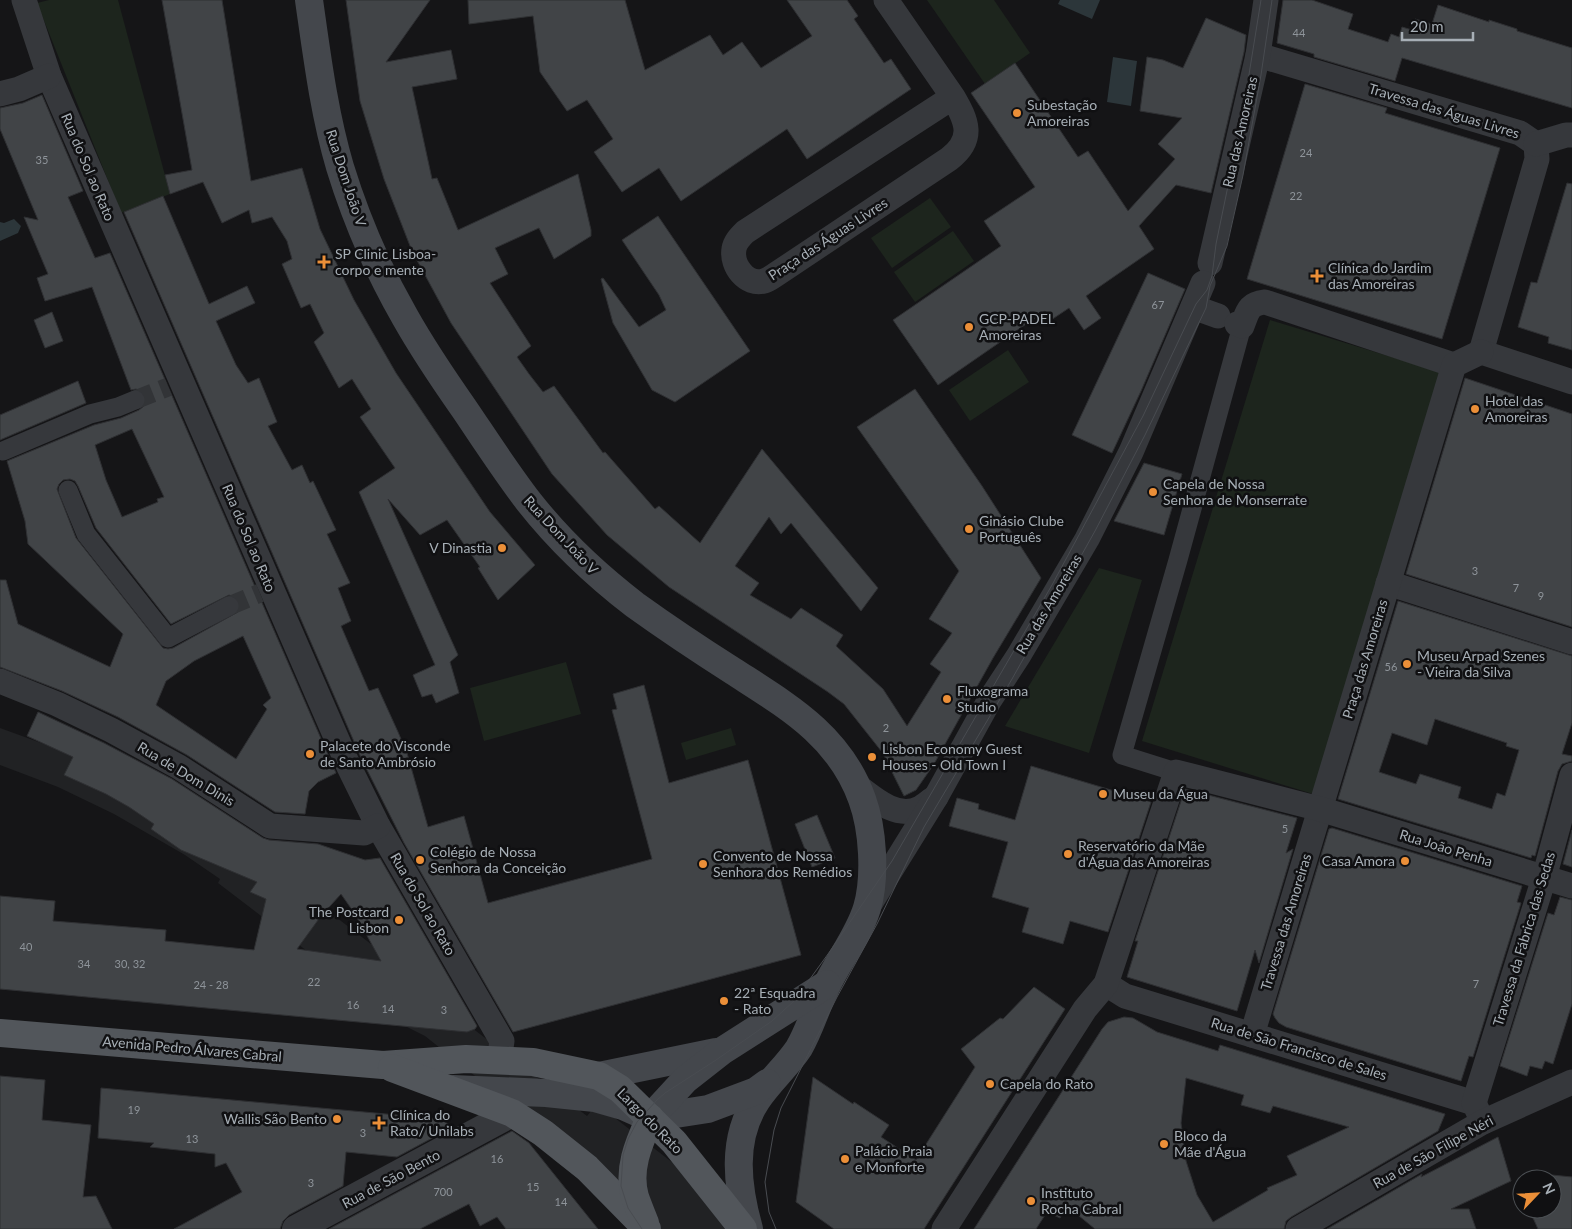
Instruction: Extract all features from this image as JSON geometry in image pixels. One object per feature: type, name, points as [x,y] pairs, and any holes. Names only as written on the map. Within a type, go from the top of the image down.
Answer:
[{"type":"main road","name":"Rua Dom João V","points":[[309,0],[329,126],[362,230],[404,317],[506,472],[562,539],[601,578],[671,630],[788,706],[818,731],[834,748],[856,785],[866,812],[870,831],[871,874],[866,909],[852,941],[827,984],[798,1050],[774,1077]]},
{"type":"main road","points":[[647,1229],[635,1197],[631,1175],[636,1149],[650,1118],[685,1080],[722,1051],[827,984]]},
{"type":"main road","name":"Avenida Pedro Álvares Cabral","points":[[0,1033],[383,1065]]},
{"type":"main road","points":[[512,1113],[546,1092],[593,1075],[722,1051]]},
{"type":"main road","name":"Largo do Rato","points":[[383,1065],[466,1059],[533,1062],[593,1075],[620,1088],[674,1142],[743,1229]]},
{"type":"main road","points":[[383,1065],[512,1113],[543,1133],[587,1168],[647,1229]]},
{"type":"main road","points":[[447,1090],[546,1092],[595,1098],[623,1106],[650,1118],[708,1109],[756,1091],[774,1077]]},
{"type":"main road","points":[[749,1229],[744,1210],[737,1162],[743,1129],[755,1103],[774,1077]]},
{"type":"street","name":"Rua do Sol ao Rato","points":[[24,0],[49,76],[175,384],[265,590],[348,767],[378,826],[502,1041],[499,1061]]},
{"type":"street","points":[[886,0],[953,97]]},
{"type":"street","name":"Rua das Amoreiras","points":[[866,909],[936,797],[989,701],[1019,655],[1087,539],[1131,452],[1206,273],[1258,55],[1266,0]]},
{"type":"street","name":"Travessa das Águas Livres","points":[[1258,55],[1520,133],[1536,144],[1537,159],[1482,352]]},
{"type":"street","points":[[0,94],[19,89],[49,76]]},
{"type":"street","name":"Praça das Águas Livres","points":[[953,97],[965,120],[966,130],[966,138],[957,153],[775,276],[764,281],[753,281],[745,277],[739,270],[734,260],[734,249],[738,239],[745,232],[953,97]]},
{"type":"street","points":[[1536,144],[1572,135]]},
{"type":"street","points":[[1320,810],[1176,772],[1122,755],[1178,560],[1232,322],[1256,303],[1265,302],[1454,366],[1482,352],[1572,382]]},
{"type":"street","points":[[1193,307],[1232,322]]},
{"type":"street","name":"Praça das Amoreiras","points":[[1320,810],[1454,366]]},
{"type":"street","points":[[4,451],[90,414],[136,400]]},
{"type":"street","points":[[68,490],[86,534],[168,638],[229,606]]},
{"type":"street","points":[[1388,583],[1572,642]]},
{"type":"street","name":"Rua de Dom Dinis","points":[[0,680],[57,704],[111,730],[179,767],[270,826],[364,833],[378,826]]},
{"type":"street","points":[[944,1229],[1085,1008],[1106,984],[1176,772]]},
{"type":"street","name":"Travessa da Fábrica das Sedas","points":[[1479,1113],[1572,775]]},
{"type":"street","points":[[856,785],[886,807],[897,810],[918,809],[936,797]]},
{"type":"street","name":"Rua João Penha","points":[[1320,810],[1572,886]]},
{"type":"street","name":"Travessa das Amoreiras","points":[[1252,1035],[1320,810]]},
{"type":"street","name":"Rua de São Francisco de Sales","points":[[1106,984],[1126,996],[1252,1035],[1479,1113]]},
{"type":"street","name":"Rua de São Filipe Néri","points":[[1298,1229],[1479,1113],[1572,1082]]},
{"type":"street","name":"Rua de São Bento","points":[[296,1229],[512,1113]]},
{"type":"shaded area","points":[[49,0],[118,0],[170,194],[121,213],[37,3]]},
{"type":"shaded area","points":[[927,0],[994,0],[1030,53],[985,84]]},
{"type":"shaded area","points":[[1060,0],[1100,0],[1092,19],[1058,4]]},
{"type":"shaded area","points":[[1113,57],[1137,61],[1131,106],[1107,102]]},
{"type":"shaded area","points":[[930,198],[951,227],[892,268],[871,238]]},
{"type":"shaded area","points":[[14,219],[21,226],[18,233],[0,241],[0,222],[4,223]]},
{"type":"shaded area","points":[[953,231],[974,261],[915,302],[894,272]]},
{"type":"shaded area","points":[[1270,320],[1441,372],[1313,794],[1142,741]]},
{"type":"shaded area","points":[[1008,350],[1029,382],[970,421],[949,390]]},
{"type":"shaded area","points":[[1099,568],[1142,580],[1089,753],[1005,726]]},
{"type":"shaded area","points":[[566,662],[581,714],[484,741],[470,688]]},
{"type":"shaded area","points":[[0,728],[66,752],[245,847],[432,991],[446,1008],[587,1116],[597,1104],[758,1229],[643,1229],[553,1159],[563,1146],[425,1036],[405,1026],[218,883],[220,879],[185,855],[114,814],[58,787],[0,765]]},
{"type":"shaded area","points":[[731,728],[736,745],[686,760],[681,743]]},
{"type":"building","points":[[162,0],[222,0],[251,181],[302,168],[320,229],[354,300],[396,373],[490,512],[535,565],[498,600],[478,568],[480,567],[447,520],[420,535],[388,499],[458,655],[450,662],[459,693],[436,703],[432,694],[422,697],[413,675],[435,665],[359,492],[395,468],[360,417],[371,409],[352,379],[339,388],[314,342],[324,333],[310,304],[301,308],[282,264],[292,259],[287,241],[272,217],[252,223],[249,210],[222,223],[203,182],[170,194],[165,175],[192,170]]},
{"type":"building","points":[[346,0],[430,0],[386,62],[451,50],[457,79],[412,87],[432,179],[437,178],[458,230],[578,174],[591,236],[554,259],[539,228],[495,248],[508,274],[490,283],[531,346],[517,357],[529,374],[543,392],[554,386],[603,453],[605,452],[655,509],[659,506],[700,543],[762,449],[878,588],[861,611],[791,523],[781,534],[769,517],[735,566],[759,583],[750,595],[791,619],[801,608],[843,635],[836,646],[883,689],[907,726],[941,672],[930,664],[952,633],[929,619],[959,571],[857,427],[915,389],[982,486],[1041,578],[993,658],[934,764],[916,790],[904,796],[882,752],[844,704],[669,587],[607,535],[552,474],[451,323],[412,251],[384,179],[360,101]]},
{"type":"building","points":[[468,0],[625,0],[645,70],[710,35],[723,55],[742,42],[761,68],[812,36],[787,0],[847,0],[858,16],[854,19],[884,63],[891,59],[911,89],[807,159],[787,129],[681,201],[659,168],[622,192],[594,152],[613,139],[587,100],[567,111],[540,72],[533,16],[469,24]]},
{"type":"building","points":[[1283,0],[1312,0],[1353,14],[1348,29],[1388,42],[1391,34],[1399,37],[1402,27],[1412,30],[1415,19],[1432,24],[1438,5],[1572,48],[1572,108],[1402,58],[1395,81],[1314,57],[1314,54],[1277,43]]},
{"type":"building","points":[[1206,18],[1246,35],[1244,52],[1211,193],[1176,185],[1139,226],[1154,249],[1086,296],[1101,318],[1084,330],[1069,308],[1051,320],[1045,311],[938,385],[893,320],[1001,246],[984,221],[1035,187],[971,93],[1015,63],[1078,157],[1088,151],[1128,211],[1175,159],[1158,144],[1182,118],[1140,111],[1147,57],[1163,60],[1183,68]]},
{"type":"building","points":[[1305,84],[1387,108],[1385,113],[1500,148],[1442,339],[1247,279]]},
{"type":"building","points":[[42,95],[83,191],[68,197],[95,258],[110,253],[336,773],[318,782],[309,791],[305,814],[275,812],[187,755],[118,717],[62,691],[0,667],[0,580],[6,580],[18,624],[110,667],[123,634],[28,544],[25,521],[7,461],[94,425],[121,418],[139,410],[146,401],[145,395],[141,391],[131,390],[92,287],[45,301],[37,278],[48,274],[24,217],[38,220],[0,129],[0,108],[23,103]],"holes":[[[132,429],[164,497],[157,499],[158,502],[122,517],[106,480],[95,445]],[[70,479],[75,481],[96,528],[171,624],[229,595],[239,601],[240,607],[238,612],[173,648],[163,648],[76,538],[57,489],[63,480]],[[243,636],[271,698],[263,705],[267,709],[236,759],[156,705],[166,681],[194,661]]]},
{"type":"building","points":[[1567,183],[1572,184],[1572,350],[1548,343],[1549,337],[1518,327],[1531,282],[1537,283]]},
{"type":"building","points":[[163,196],[209,304],[247,286],[255,303],[216,321],[236,365],[248,383],[259,378],[277,422],[268,426],[292,470],[302,465],[310,483],[313,481],[336,530],[327,534],[350,583],[338,588],[351,621],[341,626],[369,691],[378,688],[398,732],[407,753],[428,827],[464,816],[488,903],[652,859],[612,710],[617,709],[613,694],[644,685],[669,783],[748,760],[801,955],[513,1032],[404,843],[362,760],[124,212]]},
{"type":"building","points":[[658,216],[750,351],[675,402],[652,390],[613,323],[601,279],[603,278],[639,327],[666,310],[659,295],[622,240]]},
{"type":"building","points":[[1148,273],[1185,289],[1112,453],[1072,435]]},
{"type":"building","points":[[52,312],[63,341],[45,348],[34,320]]},
{"type":"building","points":[[1465,378],[1572,414],[1572,627],[1406,574]]},
{"type":"building","points":[[78,381],[86,403],[0,440],[0,415]]},
{"type":"building","name":"Capela de Nossa Senhora de Monserrate","points":[[1144,463],[1182,474],[1164,535],[1114,521]]},
{"type":"building","points":[[1398,601],[1572,656],[1572,723],[1562,754],[1572,756],[1572,761],[1562,764],[1558,771],[1535,856],[1532,855],[1531,858],[1338,799]],"holes":[[[1435,719],[1507,743],[1506,746],[1519,750],[1505,796],[1497,793],[1492,809],[1458,798],[1461,787],[1420,774],[1416,784],[1379,772],[1392,733],[1427,745]]]},
{"type":"building","points":[[38,712],[104,743],[172,779],[263,838],[318,844],[365,860],[380,858],[477,1026],[475,1029],[467,1032],[0,989],[0,896],[55,901],[53,921],[166,930],[165,941],[254,950],[266,899],[250,892],[257,882],[181,850],[151,829],[154,824],[129,807],[106,794],[64,775],[73,757],[27,736]],"holes":[[[341,894],[355,914],[381,961],[297,949],[321,916]]]},
{"type":"building","name":"Reservatório da Mãe d'Água das Amoreiras","points":[[1031,766],[1151,802],[1108,932],[1070,921],[1063,944],[1022,932],[1029,908],[992,897],[1008,842],[949,826],[957,798],[979,804],[978,809],[1015,820]]},
{"type":"building","points":[[1185,789],[1297,818],[1286,853],[1293,849],[1259,963],[1255,950],[1237,1011],[1127,977],[1138,941],[1135,941]]},
{"type":"building","points":[[817,815],[835,858],[812,867],[795,824]]},
{"type":"building","points":[[1332,828],[1522,886],[1517,902],[1521,903],[1473,1057],[1469,1056],[1461,1081],[1286,1027],[1275,1018],[1273,1014],[1329,829]]},
{"type":"building","points":[[1572,830],[1572,867],[1563,864]]},
{"type":"building","points":[[1560,897],[1572,900],[1572,1004],[1553,1064],[1545,1061],[1542,1069],[1530,1066],[1527,1076],[1500,1066],[1548,913],[1554,915]]},
{"type":"building","points":[[1034,987],[1065,1009],[924,1229],[834,1229],[796,1202],[813,1077],[889,1125],[881,1137],[916,1160],[975,1067],[961,1049],[1000,1018],[1003,1019]]},
{"type":"building","points":[[1124,1017],[1133,1018],[1157,1032],[1218,1051],[1220,1045],[1445,1114],[1438,1131],[1291,1217],[1286,1221],[1284,1229],[1095,1229],[1067,1206],[1060,1218],[1047,1212],[1036,1229],[974,1229],[1108,1022]],"holes":[[[1186,1078],[1244,1095],[1241,1105],[1270,1113],[1273,1106],[1349,1127],[1287,1156],[1297,1175],[1267,1188],[1268,1190],[1213,1222],[1197,1195],[1186,1161],[1181,1123]]]},
{"type":"building","points":[[0,1076],[45,1080],[42,1120],[91,1125],[83,1197],[96,1196],[112,1229],[0,1229]]},
{"type":"building","points":[[101,1088],[441,1119],[451,1126],[449,1129],[397,1157],[346,1152],[343,1186],[289,1215],[283,1221],[280,1229],[174,1229],[242,1192],[226,1163],[215,1167],[215,1154],[150,1147],[154,1143],[98,1138]]},
{"type":"building","points":[[512,1131],[529,1143],[598,1229],[506,1229],[497,1217],[480,1226],[469,1204],[420,1229],[329,1229]]},
{"type":"building","points":[[1498,1137],[1511,1181],[1451,1209],[1469,1209],[1476,1229],[1327,1229],[1422,1174],[1421,1177]]},
{"type":"building","points":[[1562,1176],[1572,1177],[1572,1229],[1538,1229],[1534,1219],[1562,1219]]},
{"type":"tunnel","points":[[135,400],[168,387]]},
{"type":"tunnel","points":[[229,606],[260,593]]},
{"type":"tram line","points":[[642,1229],[628,1208],[621,1186],[623,1155],[628,1139],[637,1122],[665,1093],[772,1021],[794,1001],[892,861],[1052,585],[1143,416],[1196,304],[1207,290],[1212,276],[1216,244],[1242,118],[1261,0]]},
{"type":"tram line","points":[[776,1229],[769,1212],[765,1182],[774,1130],[781,1108],[837,997],[877,924],[924,827],[1012,679],[1095,531],[1145,435],[1206,308],[1210,286],[1227,246],[1243,175],[1272,0]]},
{"type":"place","name":"Subestação Amoreiras","points":[[1017,113]]},
{"type":"place","name":"SP Clinic Lisboa- corpo e mente","points":[[324,262]]},
{"type":"place","name":"Clínica do Jardim das Amoreiras","points":[[1317,276]]},
{"type":"place","name":"GCP-PADEL Amoreiras","points":[[969,327]]},
{"type":"place","name":"Hotel das Amoreiras","points":[[1475,409]]},
{"type":"place","name":"Capela de Nossa Senhora de Monserrate","points":[[1153,492]]},
{"type":"place","name":"Ginásio Clube Português","points":[[969,529]]},
{"type":"place","name":"V Dinastia","points":[[502,548]]},
{"type":"place","name":"Museu Arpad Szenes - Vieira da Silva","points":[[1407,664]]},
{"type":"place","name":"Fluxograma Studio","points":[[947,699]]},
{"type":"place","name":"Palacete do Visconde de Santo Ambrósio","points":[[310,754]]},
{"type":"place","name":"Lisbon Economy Guest Houses - Old Town I","points":[[872,757]]},
{"type":"place","name":"Museu da Água","points":[[1103,794]]},
{"type":"place","name":"Reservatório da Mãe d'Água das Amoreiras","points":[[1068,854]]},
{"type":"place","name":"Colégio de Nossa Senhora da Conceição","points":[[420,860]]},
{"type":"place","name":"Casa Amora","points":[[1405,861]]},
{"type":"place","name":"Convento de Nossa Senhora dos Remédios","points":[[703,864]]},
{"type":"place","name":"The Postcard Lisbon","points":[[399,920]]},
{"type":"place","name":"22ª Esquadra - Rato","points":[[724,1001]]},
{"type":"place","name":"Capela do Rato","points":[[990,1084]]},
{"type":"place","name":"Wallis São Bento","points":[[337,1119]]},
{"type":"place","name":"Clínica do Rato/ Unilabs","points":[[379,1123]]},
{"type":"place","name":"Bloco da Mãe d'Água","points":[[1164,1144]]},
{"type":"place","name":"Palácio Praia e Monforte","points":[[845,1159]]},
{"type":"place","name":"Instituto Rocha Cabral","points":[[1031,1201]]}]
